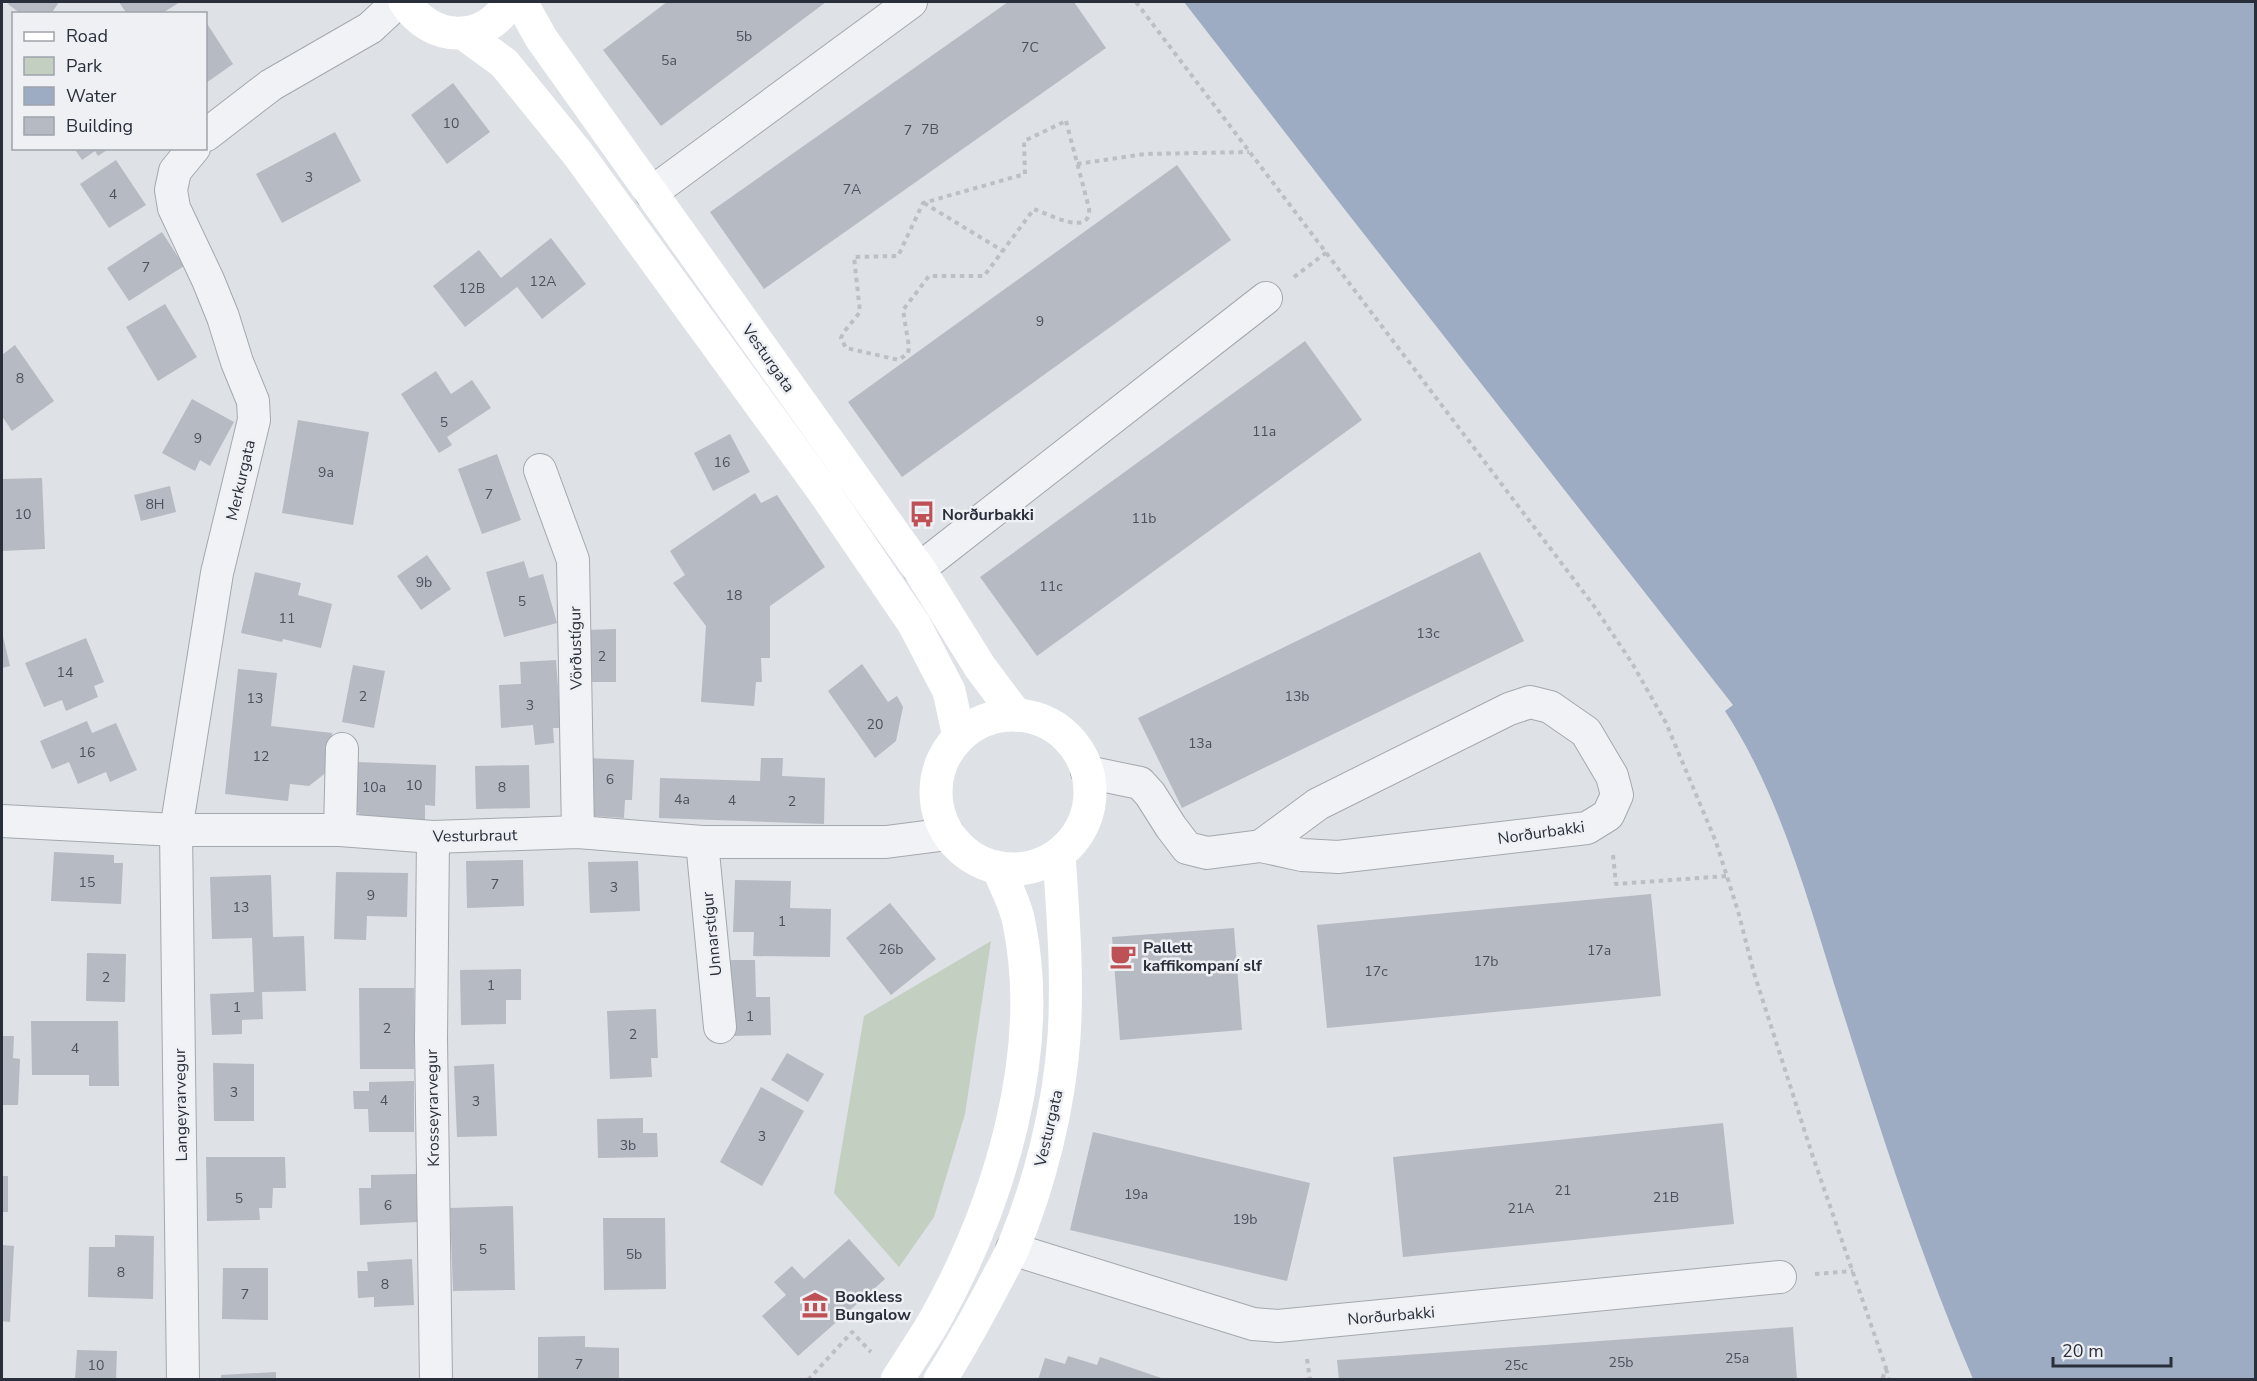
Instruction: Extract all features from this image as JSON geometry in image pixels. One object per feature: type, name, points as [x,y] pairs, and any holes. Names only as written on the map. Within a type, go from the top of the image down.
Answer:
[{"type":"main road","points":[[405,2],[413,13],[427,25],[444,32],[463,33],[476,31],[489,24],[510,2]]},
{"type":"main road","name":"Vesturgata","points":[[521,2],[541,38],[919,569],[980,667],[1016,715]]},
{"type":"main road","name":"Vesturgata","points":[[463,33],[504,63],[578,154],[824,492],[914,624],[949,691],[959,737]]},
{"type":"main road","points":[[1016,715],[1038,719],[1061,732],[1082,757],[1088,772],[1090,795],[1086,818],[1075,839],[1059,855],[1029,868],[998,868],[978,861],[961,849],[948,834],[938,809],[936,783],[944,758],[959,737],[985,720],[1016,715]]},
{"type":"main road","name":"Vesturgata","points":[[940,1380],[969,1335],[1012,1249],[1034,1187],[1046,1142],[1057,1092],[1064,1037],[1065,987],[1059,855]]},
{"type":"main road","points":[[897,1379],[935,1318],[974,1238],[998,1175],[1019,1086],[1025,1035],[1026,987],[1019,922],[998,868]]},
{"type":"street","points":[[207,134],[272,85],[370,28],[398,2]]},
{"type":"street","points":[[651,193],[911,2]]},
{"type":"street","name":"Merkurgata","points":[[176,830],[217,573],[254,420],[253,401],[237,362],[223,317],[174,208],[171,190],[175,171],[192,150]]},
{"type":"street","points":[[919,569],[1266,298]]},
{"type":"street","name":"Vörðustígur","points":[[540,470],[573,560],[578,832]]},
{"type":"street","name":"Norðurbakki","points":[[1088,772],[1140,783],[1187,848],[1208,853],[1261,846],[1302,855],[1338,857],[1587,828],[1608,815],[1617,795],[1612,776],[1586,732],[1550,707],[1530,702],[1509,709],[1318,804],[1261,846]]},
{"type":"street","points":[[340,830],[342,750]]},
{"type":"street","name":"Vesturbraut","points":[[2,821],[176,830],[340,830],[433,837],[578,832],[702,842],[886,842],[948,834]]},
{"type":"street","name":"Langeyrarvegur","points":[[176,830],[183,1380]]},
{"type":"street","name":"Krosseyrarvegur","points":[[433,837],[431,1039],[436,1380]]},
{"type":"street","name":"Unnarstígur","points":[[702,842],[720,1027]]},
{"type":"street","name":"Norðurbakki","points":[[1012,1249],[1253,1324],[1278,1326],[1780,1278]]},
{"type":"path","points":[[1136,2],[1594,606],[1632,663],[1666,723],[1705,814],[1727,876],[1754,973],[1808,1144],[1889,1380]]},
{"type":"path","points":[[1066,122],[1077,164],[1089,208],[1088,218],[1079,224],[1034,209],[984,276],[929,276],[903,310],[909,347],[904,357],[894,360],[846,348],[841,338],[860,312],[854,257],[898,256],[923,203],[1025,174],[1024,141],[1066,122]]},
{"type":"path","points":[[1077,164],[1144,154],[1249,153]]},
{"type":"path","points":[[923,203],[1003,250]]},
{"type":"path","points":[[1608,815],[1616,884],[1727,876]]},
{"type":"path","points":[[808,1380],[852,1332],[897,1379]]},
{"type":"path","points":[[1882,1380],[1886,1368]]},
{"type":"green space","points":[[991,941],[965,1114],[934,1217],[899,1267],[834,1193],[864,1016]]},
{"type":"water","points":[[1184,2],[2255,2],[2255,1379],[1973,1379],[1902,1194],[1793,854],[1763,780],[1725,711],[1733,705]]},
{"type":"building","points":[[10,2],[59,2],[52,12],[18,12],[8,4]]},
{"type":"building","points":[[119,2],[180,2],[164,12],[126,12]]},
{"type":"building","points":[[667,2],[826,2],[661,126],[603,50]]},
{"type":"building","points":[[1008,2],[1074,2],[1106,48],[764,289],[710,212]]},
{"type":"building","points":[[207,24],[233,64],[207,82]]},
{"type":"building","points":[[453,83],[490,132],[447,164],[411,115]]},
{"type":"building","points":[[335,132],[361,181],[282,223],[256,174]]},
{"type":"building","points":[[75,150],[107,150],[98,156],[95,151],[82,160]]},
{"type":"building","points":[[116,160],[146,205],[109,228],[80,184]]},
{"type":"building","points":[[1177,165],[1231,240],[902,477],[848,402]]},
{"type":"building","points":[[162,232],[184,266],[129,301],[107,268]]},
{"type":"building","points":[[551,238],[586,284],[542,319],[517,287],[465,327],[433,286],[479,250],[501,278]]},
{"type":"building","points":[[165,304],[197,357],[158,381],[126,327]]},
{"type":"building","points":[[1305,341],[1362,420],[1037,656],[980,577]]},
{"type":"building","points":[[15,345],[54,401],[12,431],[2,416],[2,355]]},
{"type":"building","points":[[436,371],[451,394],[472,380],[491,408],[447,437],[452,445],[439,453],[401,394]]},
{"type":"building","points":[[192,399],[234,422],[210,466],[200,460],[195,471],[162,453]]},
{"type":"building","points":[[298,420],[369,432],[353,525],[282,513]]},
{"type":"building","points":[[730,434],[750,472],[713,491],[694,453]]},
{"type":"building","points":[[497,454],[521,520],[482,534],[458,469]]},
{"type":"building","points":[[42,478],[45,549],[2,551],[2,479]]},
{"type":"building","points":[[170,486],[176,512],[141,521],[134,495]]},
{"type":"building","points":[[755,493],[761,503],[777,495],[825,567],[770,606],[770,658],[761,658],[762,682],[756,682],[754,706],[701,702],[706,626],[673,583],[685,575],[670,551]]},
{"type":"building","points":[[1480,552],[1524,641],[1182,808],[1138,718]]},
{"type":"building","points":[[427,555],[451,589],[421,610],[397,576]]},
{"type":"building","points":[[524,561],[529,578],[543,574],[557,623],[504,637],[486,572]]},
{"type":"building","points":[[255,572],[301,583],[298,595],[332,604],[321,648],[283,639],[282,642],[241,633]]},
{"type":"building","points":[[616,629],[616,682],[587,682],[586,630]]},
{"type":"building","points":[[2,632],[10,666],[2,668]]},
{"type":"building","points":[[86,638],[104,682],[94,686],[98,697],[66,711],[62,700],[44,707],[25,663]]},
{"type":"building","points":[[556,660],[561,728],[553,728],[554,743],[535,745],[533,725],[501,728],[499,685],[521,684],[520,662]]},
{"type":"building","points":[[862,664],[888,702],[897,696],[903,707],[896,741],[875,758],[828,691]]},
{"type":"building","points":[[353,665],[385,671],[374,728],[342,722]]},
{"type":"building","points":[[238,669],[277,673],[271,726],[332,733],[328,771],[309,786],[290,784],[288,801],[225,794]]},
{"type":"building","points":[[87,721],[92,733],[116,723],[137,770],[110,782],[106,772],[78,784],[69,762],[52,769],[40,741]]},
{"type":"building","points":[[587,758],[634,760],[632,800],[625,800],[624,818],[593,816],[594,798],[586,798]]},
{"type":"building","points":[[761,758],[783,758],[782,776],[825,778],[824,824],[659,818],[660,778],[760,781]]},
{"type":"building","points":[[357,762],[436,765],[435,806],[425,805],[425,822],[363,819],[356,810]]},
{"type":"building","points":[[529,765],[530,808],[476,809],[475,766]]},
{"type":"building","points":[[54,852],[114,855],[114,863],[123,863],[121,904],[51,901]]},
{"type":"building","points":[[523,860],[524,906],[467,908],[466,861]]},
{"type":"building","points":[[638,861],[640,911],[590,913],[588,862]]},
{"type":"building","points":[[336,872],[408,873],[407,917],[367,916],[366,940],[334,939]]},
{"type":"building","points":[[271,875],[273,937],[304,936],[306,991],[262,992],[263,1019],[242,1020],[242,1034],[212,1035],[210,994],[254,992],[252,938],[212,939],[210,877]]},
{"type":"building","points":[[735,880],[791,881],[790,908],[831,909],[830,957],[753,956],[754,932],[733,932]]},
{"type":"building","points":[[1651,894],[1661,996],[1327,1028],[1317,925]]},
{"type":"building","points":[[890,903],[936,959],[891,995],[846,938]]},
{"type":"building","points":[[1234,928],[1242,1030],[1120,1040],[1112,937]]},
{"type":"building","points":[[87,953],[126,954],[125,1002],[86,1001]]},
{"type":"building","points":[[729,960],[755,960],[756,997],[770,997],[771,1035],[730,1036]]},
{"type":"building","points":[[521,969],[521,1000],[506,1000],[506,1024],[461,1025],[460,970]]},
{"type":"building","points":[[359,988],[414,988],[414,1069],[360,1069]]},
{"type":"building","points":[[656,1009],[658,1058],[651,1058],[652,1077],[610,1079],[607,1011]]},
{"type":"building","points":[[31,1021],[118,1021],[119,1086],[89,1086],[89,1075],[32,1075]]},
{"type":"building","points":[[2,1036],[14,1036],[13,1058],[20,1059],[18,1105],[2,1105]]},
{"type":"building","points":[[787,1053],[824,1074],[808,1102],[771,1080]]},
{"type":"building","points":[[213,1063],[254,1064],[254,1121],[214,1121]]},
{"type":"building","points":[[494,1064],[497,1136],[457,1137],[454,1066]]},
{"type":"building","points":[[414,1081],[414,1132],[369,1132],[368,1109],[354,1109],[353,1091],[369,1091],[369,1082]]},
{"type":"building","points":[[761,1087],[804,1111],[762,1186],[720,1162]]},
{"type":"building","points":[[643,1118],[643,1133],[657,1133],[658,1157],[598,1158],[597,1119]]},
{"type":"building","points":[[1723,1123],[1734,1224],[1403,1257],[1393,1157]]},
{"type":"building","points":[[1093,1132],[1310,1183],[1287,1281],[1070,1230]]},
{"type":"building","points":[[206,1157],[285,1157],[286,1188],[273,1188],[272,1208],[259,1208],[260,1220],[207,1221]]},
{"type":"building","points":[[416,1174],[418,1222],[360,1225],[359,1188],[371,1188],[371,1175]]},
{"type":"building","points":[[2,1176],[8,1176],[8,1212],[2,1212]]},
{"type":"building","points":[[513,1206],[515,1290],[453,1291],[450,1208]]},
{"type":"building","points":[[603,1218],[665,1218],[666,1289],[604,1290]]},
{"type":"building","points":[[115,1235],[154,1236],[153,1299],[88,1297],[89,1247],[115,1247]]},
{"type":"building","name":"Bookless Bungalow","points":[[849,1239],[885,1279],[798,1356],[762,1316],[786,1295],[774,1282],[792,1266],[804,1279]]},
{"type":"building","points":[[2,1245],[14,1246],[10,1322],[2,1321]]},
{"type":"building","points":[[412,1259],[414,1305],[374,1307],[374,1297],[358,1298],[357,1271],[368,1271],[367,1262]]},
{"type":"building","points":[[223,1268],[268,1268],[268,1320],[222,1319]]},
{"type":"building","points":[[1793,1327],[1797,1380],[1339,1380],[1337,1360]]},
{"type":"building","points":[[585,1336],[585,1347],[619,1348],[619,1380],[538,1380],[538,1337]]},
{"type":"building","points":[[77,1350],[117,1351],[116,1380],[75,1380]]},
{"type":"building","points":[[1068,1356],[1097,1365],[1100,1357],[1167,1380],[1038,1380],[1045,1358],[1065,1364]]},
{"type":"building","points":[[276,1372],[276,1380],[221,1380],[221,1375]]},
{"type":"place","name":"Norðurbakki","points":[[922,514]]},
{"type":"place","name":"Pallett kaffikompaní slf","points":[[1123,956]]},
{"type":"place","name":"Bookless Bungalow","points":[[815,1305]]}]
